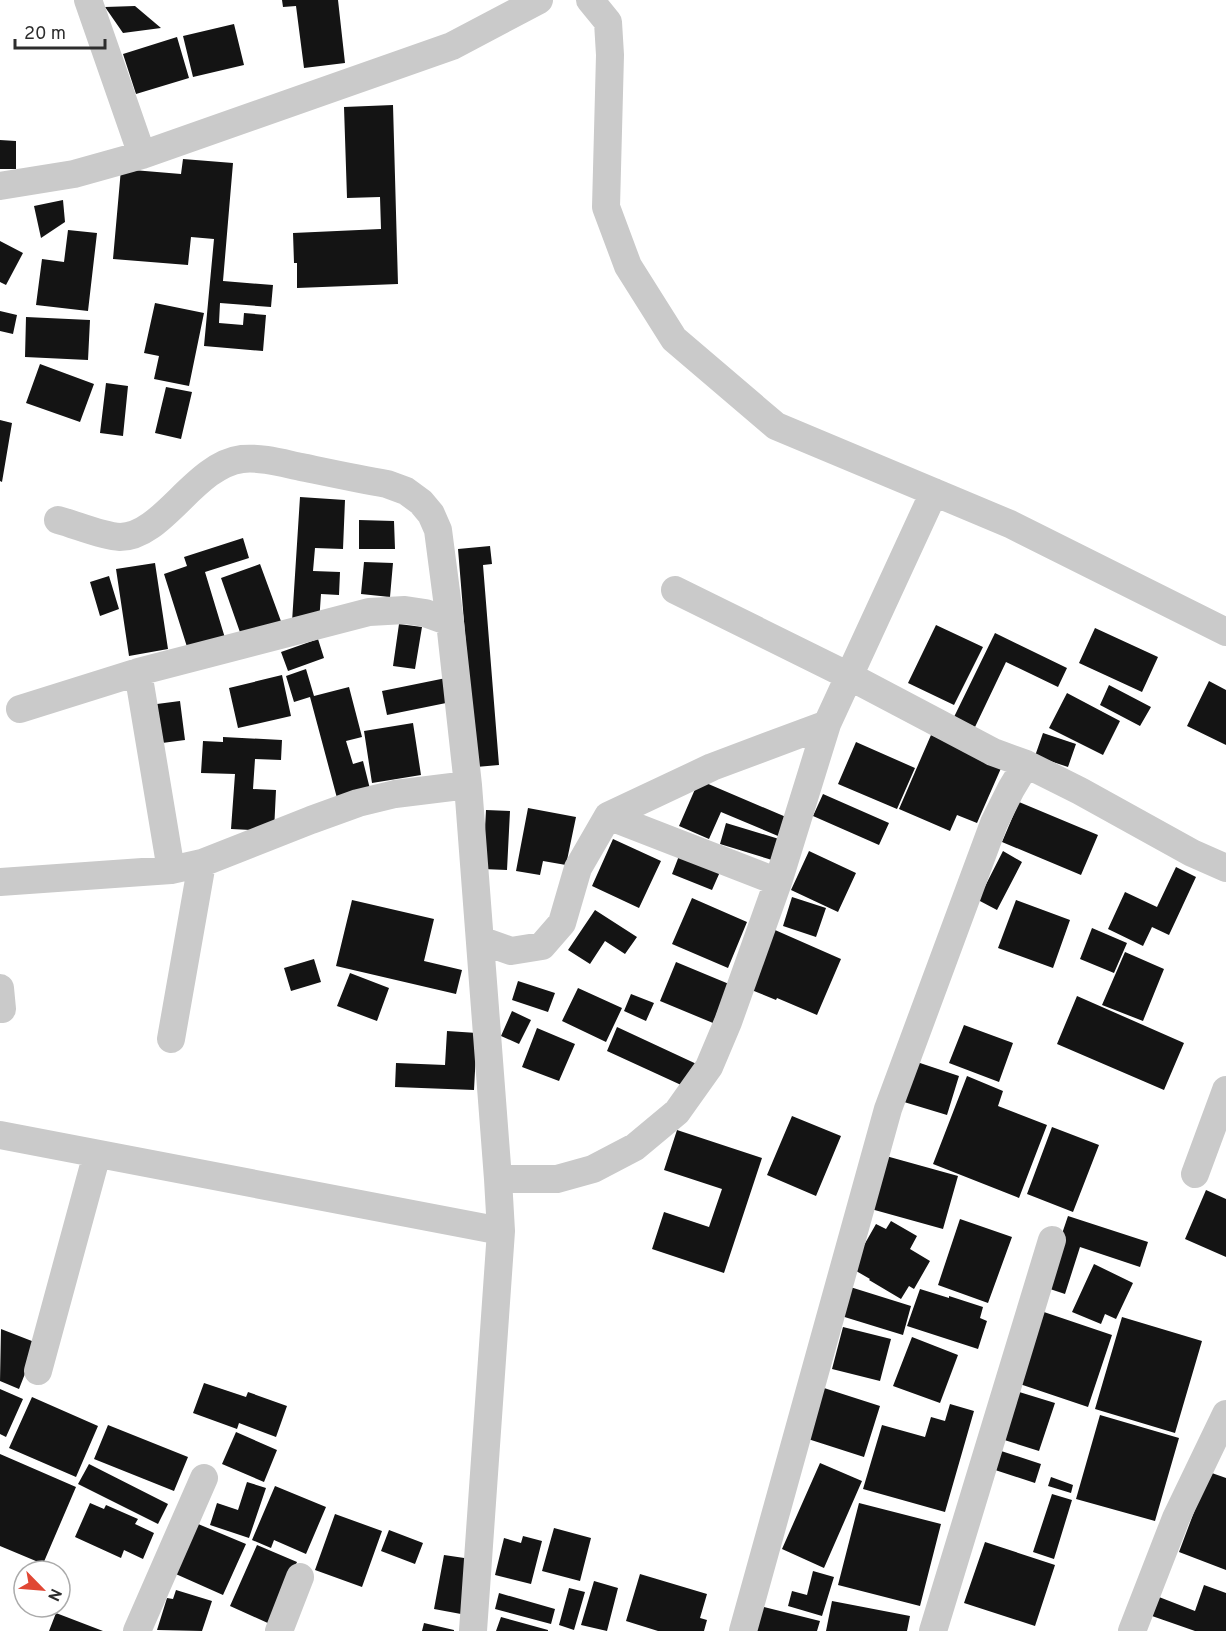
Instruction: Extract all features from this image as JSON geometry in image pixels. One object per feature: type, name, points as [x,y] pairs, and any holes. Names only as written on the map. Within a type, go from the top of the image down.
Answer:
[{"type":"street","points":[[88,0],[142,155]]},
{"type":"street","points":[[0,186],[74,174],[142,155],[452,45],[539,0]]},
{"type":"street","points":[[590,0],[608,22],[610,55],[606,207],[628,266],[674,339],[776,426],[1010,524],[1226,632]]},
{"type":"street","points":[[58,520],[108,535],[121,537],[133,535],[153,524],[204,477],[224,464],[242,459],[265,460],[387,484],[406,491],[421,502],[431,514],[438,530],[468,785],[501,1231],[473,1631]]},
{"type":"street","points":[[498,1179],[557,1179],[593,1168],[635,1147],[677,1112],[709,1067],[728,1022],[778,882],[828,724],[934,492]]},
{"type":"street","points":[[675,590],[849,676],[993,752],[1026,764],[1080,791],[1192,853],[1226,868]]},
{"type":"street","points":[[20,709],[138,672],[369,612],[405,610],[425,613],[450,622]]},
{"type":"street","points":[[138,672],[171,870]]},
{"type":"street","points":[[480,940],[511,951],[542,946],[562,923],[578,868],[608,816],[712,767],[828,724]]},
{"type":"street","points":[[743,1631],[888,1108],[994,823],[1026,764]]},
{"type":"street","points":[[0,882],[171,870],[202,863],[358,803],[395,794],[468,785]]},
{"type":"street","points":[[608,816],[778,882]]},
{"type":"street","points":[[171,1039],[202,863]]},
{"type":"street","points":[[1195,1174],[1226,1090]]},
{"type":"street","points":[[0,1135],[501,1231]]},
{"type":"street","points":[[38,1371],[98,1154]]},
{"type":"street","points":[[933,1631],[1052,1240]]},
{"type":"street","points":[[1132,1631],[1176,1518],[1226,1414]]},
{"type":"street","points":[[137,1631],[204,1478]]},
{"type":"street","points":[[279,1631],[300,1577]]},
{"type":"building","points":[[282,0],[338,0],[345,63],[304,68],[296,6],[283,7]]},
{"type":"building","points":[[135,6],[161,28],[123,33],[105,7]]},
{"type":"building","points":[[234,24],[244,65],[193,77],[183,36]]},
{"type":"building","points":[[177,37],[189,78],[136,94],[123,54]]},
{"type":"building","points":[[393,105],[398,284],[297,288],[297,263],[294,263],[293,233],[381,229],[380,197],[347,198],[344,107]]},
{"type":"building","points":[[0,140],[16,141],[16,169],[0,169]]},
{"type":"building","points":[[183,159],[233,163],[223,281],[273,285],[271,307],[220,303],[219,323],[243,325],[244,313],[266,315],[263,351],[204,346],[214,239],[191,237],[188,265],[113,259],[121,169],[181,174]]},
{"type":"building","points":[[63,200],[65,222],[41,238],[34,206]]},
{"type":"building","points":[[68,230],[97,233],[88,311],[36,305],[42,259],[64,262]]},
{"type":"building","points":[[0,241],[23,253],[6,285],[0,282]]},
{"type":"building","points":[[155,303],[204,313],[189,386],[154,379],[159,356],[144,353]]},
{"type":"building","points":[[0,311],[17,315],[13,334],[0,331]]},
{"type":"building","points":[[26,317],[90,320],[88,360],[25,357]]},
{"type":"building","points":[[40,364],[94,384],[80,422],[26,403]]},
{"type":"building","points":[[106,383],[128,386],[123,436],[100,433]]},
{"type":"building","points":[[166,387],[192,392],[181,439],[155,433]]},
{"type":"building","points":[[0,420],[12,423],[2,482],[0,481]]},
{"type":"building","points":[[300,497],[345,500],[343,549],[315,548],[313,571],[340,572],[339,595],[321,594],[319,623],[292,622]]},
{"type":"building","points":[[359,520],[394,521],[395,549],[359,549]]},
{"type":"building","points":[[243,538],[249,558],[205,572],[225,638],[188,650],[164,574],[187,566],[184,557]]},
{"type":"building","points":[[490,546],[492,564],[483,565],[499,765],[476,767],[458,549]]},
{"type":"building","points":[[364,562],[393,563],[390,597],[361,594]]},
{"type":"building","points":[[155,563],[168,649],[129,656],[116,569]]},
{"type":"building","points":[[260,564],[282,624],[242,638],[221,578]]},
{"type":"building","points":[[109,576],[119,609],[100,616],[90,582]]},
{"type":"building","points":[[399,624],[422,627],[415,669],[393,666]]},
{"type":"building","points":[[936,625],[983,647],[954,705],[908,683]]},
{"type":"building","points":[[1095,628],[1158,657],[1142,692],[1079,663]]},
{"type":"building","points":[[995,633],[1067,668],[1058,687],[1006,662],[975,727],[954,717]]},
{"type":"building","points":[[318,639],[324,658],[288,671],[281,652]]},
{"type":"building","points":[[306,669],[314,696],[349,687],[362,737],[346,741],[353,764],[363,761],[370,789],[337,798],[310,697],[294,702],[286,676]]},
{"type":"building","points":[[282,675],[291,716],[238,728],[229,688]]},
{"type":"building","points":[[446,678],[451,702],[387,715],[382,691]]},
{"type":"building","points":[[1209,681],[1226,690],[1226,745],[1187,726]]},
{"type":"building","points":[[1109,685],[1151,707],[1140,726],[1100,705]]},
{"type":"building","points":[[1067,693],[1120,721],[1103,755],[1049,728]]},
{"type":"building","points":[[180,701],[185,740],[162,743],[157,704]]},
{"type":"building","points":[[413,723],[421,775],[372,783],[364,731]]},
{"type":"building","points":[[1043,733],[1076,744],[1068,767],[1035,756]]},
{"type":"building","points":[[931,735],[1002,766],[977,823],[957,815],[950,831],[899,809]]},
{"type":"building","points":[[223,737],[282,740],[281,760],[255,759],[253,789],[276,790],[274,831],[231,829],[235,774],[201,773],[203,741],[223,742]]},
{"type":"building","points":[[856,742],[915,768],[897,809],[838,784]]},
{"type":"building","points":[[699,780],[786,817],[778,836],[721,812],[709,839],[679,826]]},
{"type":"building","points":[[823,794],[889,823],[879,845],[813,816]]},
{"type":"building","points":[[1019,802],[1098,835],[1081,875],[1002,842]]},
{"type":"building","points":[[528,808],[576,817],[566,865],[543,861],[540,875],[516,871]]},
{"type":"building","points":[[486,810],[510,811],[507,870],[483,869]]},
{"type":"building","points":[[726,823],[779,839],[772,860],[720,844]]},
{"type":"building","points":[[613,839],[661,861],[639,908],[592,886]]},
{"type":"building","points":[[682,848],[723,865],[712,890],[672,874]]},
{"type":"building","points":[[809,851],[856,873],[838,912],[791,890]]},
{"type":"building","points":[[1003,851],[1022,862],[997,910],[978,900]]},
{"type":"building","points":[[1176,867],[1196,877],[1169,935],[1152,927],[1143,946],[1108,929],[1125,892],[1157,907]]},
{"type":"building","points":[[792,897],[826,908],[816,937],[783,926]]},
{"type":"building","points":[[692,898],[747,922],[728,968],[672,944]]},
{"type":"building","points":[[352,900],[434,919],[424,961],[462,970],[456,994],[336,966]]},
{"type":"building","points":[[1016,900],[1070,920],[1053,968],[998,948]]},
{"type":"building","points":[[595,910],[637,937],[625,954],[605,941],[590,964],[568,950]]},
{"type":"building","points":[[1092,928],[1127,943],[1114,973],[1080,959]]},
{"type":"building","points":[[775,930],[841,959],[817,1015],[749,989]]},
{"type":"building","points":[[1125,952],[1164,969],[1143,1021],[1102,1005]]},
{"type":"building","points":[[314,959],[321,982],[291,991],[284,968]]},
{"type":"building","points":[[676,962],[729,984],[713,1023],[660,1001]]},
{"type":"building","points":[[350,973],[389,988],[377,1021],[337,1006]]},
{"type":"building","points":[[518,981],[555,993],[548,1012],[512,1000]]},
{"type":"building","points":[[578,988],[622,1008],[606,1042],[562,1021]]},
{"type":"building","points":[[631,994],[654,1003],[646,1021],[624,1011]]},
{"type":"building","points":[[1077,996],[1184,1043],[1164,1090],[1057,1044]]},
{"type":"building","points":[[512,1011],[531,1020],[519,1044],[501,1036]]},
{"type":"building","points":[[964,1025],[1013,1043],[999,1082],[949,1063]]},
{"type":"building","points":[[617,1027],[703,1067],[692,1090],[607,1051]]},
{"type":"building","points":[[537,1028],[575,1044],[559,1081],[522,1067]]},
{"type":"building","points":[[447,1031],[477,1033],[474,1090],[395,1087],[396,1063],[445,1065]]},
{"type":"building","points":[[917,1062],[959,1076],[947,1115],[904,1102]]},
{"type":"building","points":[[967,1076],[1003,1091],[998,1106],[1047,1125],[1019,1198],[933,1164]]},
{"type":"building","points":[[792,1116],[841,1136],[816,1196],[767,1175]]},
{"type":"building","points":[[1052,1127],[1099,1145],[1073,1212],[1027,1194]]},
{"type":"building","points":[[677,1130],[762,1158],[724,1273],[652,1249],[664,1212],[709,1227],[722,1189],[664,1170]]},
{"type":"building","points":[[886,1156],[958,1176],[943,1229],[871,1209]]},
{"type":"building","points":[[1206,1190],[1226,1199],[1226,1257],[1185,1239]]},
{"type":"building","points":[[1068,1216],[1148,1242],[1140,1267],[1080,1247],[1065,1294],[1044,1287]]},
{"type":"building","points":[[960,1219],[1012,1237],[988,1303],[938,1285]]},
{"type":"building","points":[[891,1221],[917,1236],[910,1249],[930,1261],[914,1289],[909,1286],[901,1299],[851,1268],[876,1224],[886,1229]]},
{"type":"building","points":[[1094,1264],[1133,1283],[1116,1319],[1105,1314],[1101,1324],[1072,1312]]},
{"type":"building","points":[[847,1286],[911,1306],[903,1335],[838,1315]]},
{"type":"building","points":[[920,1289],[983,1307],[980,1318],[987,1321],[978,1349],[907,1326]]},
{"type":"building","points":[[1038,1310],[1112,1335],[1088,1407],[1014,1382]]},
{"type":"building","points":[[1122,1317],[1202,1341],[1175,1433],[1095,1409]]},
{"type":"building","points":[[843,1327],[891,1339],[880,1381],[832,1369]]},
{"type":"building","points":[[1,1329],[37,1343],[19,1389],[0,1381]]},
{"type":"building","points":[[912,1337],[958,1355],[940,1403],[893,1386]]},
{"type":"building","points":[[204,1383],[246,1397],[248,1392],[287,1406],[276,1437],[239,1423],[237,1429],[193,1413]]},
{"type":"building","points":[[824,1388],[880,1406],[864,1457],[808,1439]]},
{"type":"building","points":[[0,1389],[23,1399],[6,1437],[0,1434]]},
{"type":"building","points":[[1013,1390],[1055,1403],[1039,1451],[998,1438]]},
{"type":"building","points":[[32,1397],[98,1426],[76,1477],[9,1448]]},
{"type":"building","points":[[950,1404],[974,1411],[945,1512],[863,1489],[882,1425],[925,1437],[931,1417],[945,1421]]},
{"type":"building","points":[[1100,1415],[1179,1438],[1155,1521],[1076,1499]]},
{"type":"building","points":[[108,1425],[188,1457],[174,1491],[94,1459]]},
{"type":"building","points":[[236,1432],[277,1450],[264,1482],[222,1464]]},
{"type":"building","points":[[995,1449],[1041,1464],[1035,1483],[989,1468]]},
{"type":"building","points":[[0,1454],[76,1487],[45,1559],[31,1559],[0,1546]]},
{"type":"building","points":[[820,1463],[862,1481],[824,1568],[782,1549]]},
{"type":"building","points":[[89,1464],[168,1504],[158,1524],[78,1484]]},
{"type":"building","points":[[1209,1472],[1226,1478],[1226,1570],[1179,1552]]},
{"type":"building","points":[[1051,1477],[1073,1485],[1071,1493],[1048,1486]]},
{"type":"building","points":[[247,1482],[266,1488],[249,1538],[210,1525],[217,1503],[238,1510]]},
{"type":"building","points":[[275,1486],[326,1507],[306,1554],[274,1540],[271,1548],[252,1540]]},
{"type":"building","points":[[1052,1494],[1072,1500],[1054,1559],[1033,1552]]},
{"type":"building","points":[[90,1503],[104,1509],[106,1505],[138,1519],[135,1524],[154,1533],[143,1559],[124,1550],[121,1558],[75,1537]]},
{"type":"building","points":[[859,1503],[941,1524],[920,1606],[838,1585]]},
{"type":"building","points":[[335,1514],[382,1531],[362,1587],[315,1570]]},
{"type":"building","points":[[191,1521],[246,1544],[223,1595],[169,1571]]},
{"type":"building","points":[[554,1528],[591,1538],[580,1581],[542,1571]]},
{"type":"building","points":[[389,1530],[423,1543],[415,1564],[381,1551]]},
{"type":"building","points":[[523,1536],[542,1541],[531,1584],[495,1575],[504,1538],[521,1543]]},
{"type":"building","points":[[985,1542],[1055,1565],[1035,1626],[964,1603]]},
{"type":"building","points":[[257,1545],[297,1562],[270,1624],[230,1606]]},
{"type":"building","points":[[444,1555],[471,1559],[461,1614],[434,1609]]},
{"type":"building","points":[[813,1571],[834,1577],[822,1616],[788,1606],[792,1591],[807,1595]]},
{"type":"building","points":[[640,1574],[707,1594],[700,1618],[707,1620],[704,1631],[658,1631],[626,1621]]},
{"type":"building","points":[[594,1581],[618,1588],[607,1631],[581,1625]]},
{"type":"building","points":[[1204,1585],[1226,1593],[1226,1631],[1195,1631],[1152,1616],[1159,1597],[1195,1611]]},
{"type":"building","points":[[569,1588],[585,1592],[574,1630],[559,1625]]},
{"type":"building","points":[[176,1590],[212,1601],[202,1631],[157,1630],[167,1598],[173,1599]]},
{"type":"building","points":[[499,1593],[555,1609],[551,1624],[495,1609]]},
{"type":"building","points":[[832,1601],[910,1616],[907,1631],[826,1631]]},
{"type":"building","points":[[756,1605],[820,1621],[817,1631],[749,1631]]},
{"type":"building","points":[[501,1617],[548,1630],[548,1631],[496,1631]]},
{"type":"building","points":[[54,1619],[72,1619],[103,1631],[49,1631]]},
{"type":"building","points":[[424,1623],[454,1630],[454,1631],[422,1631]]}]
